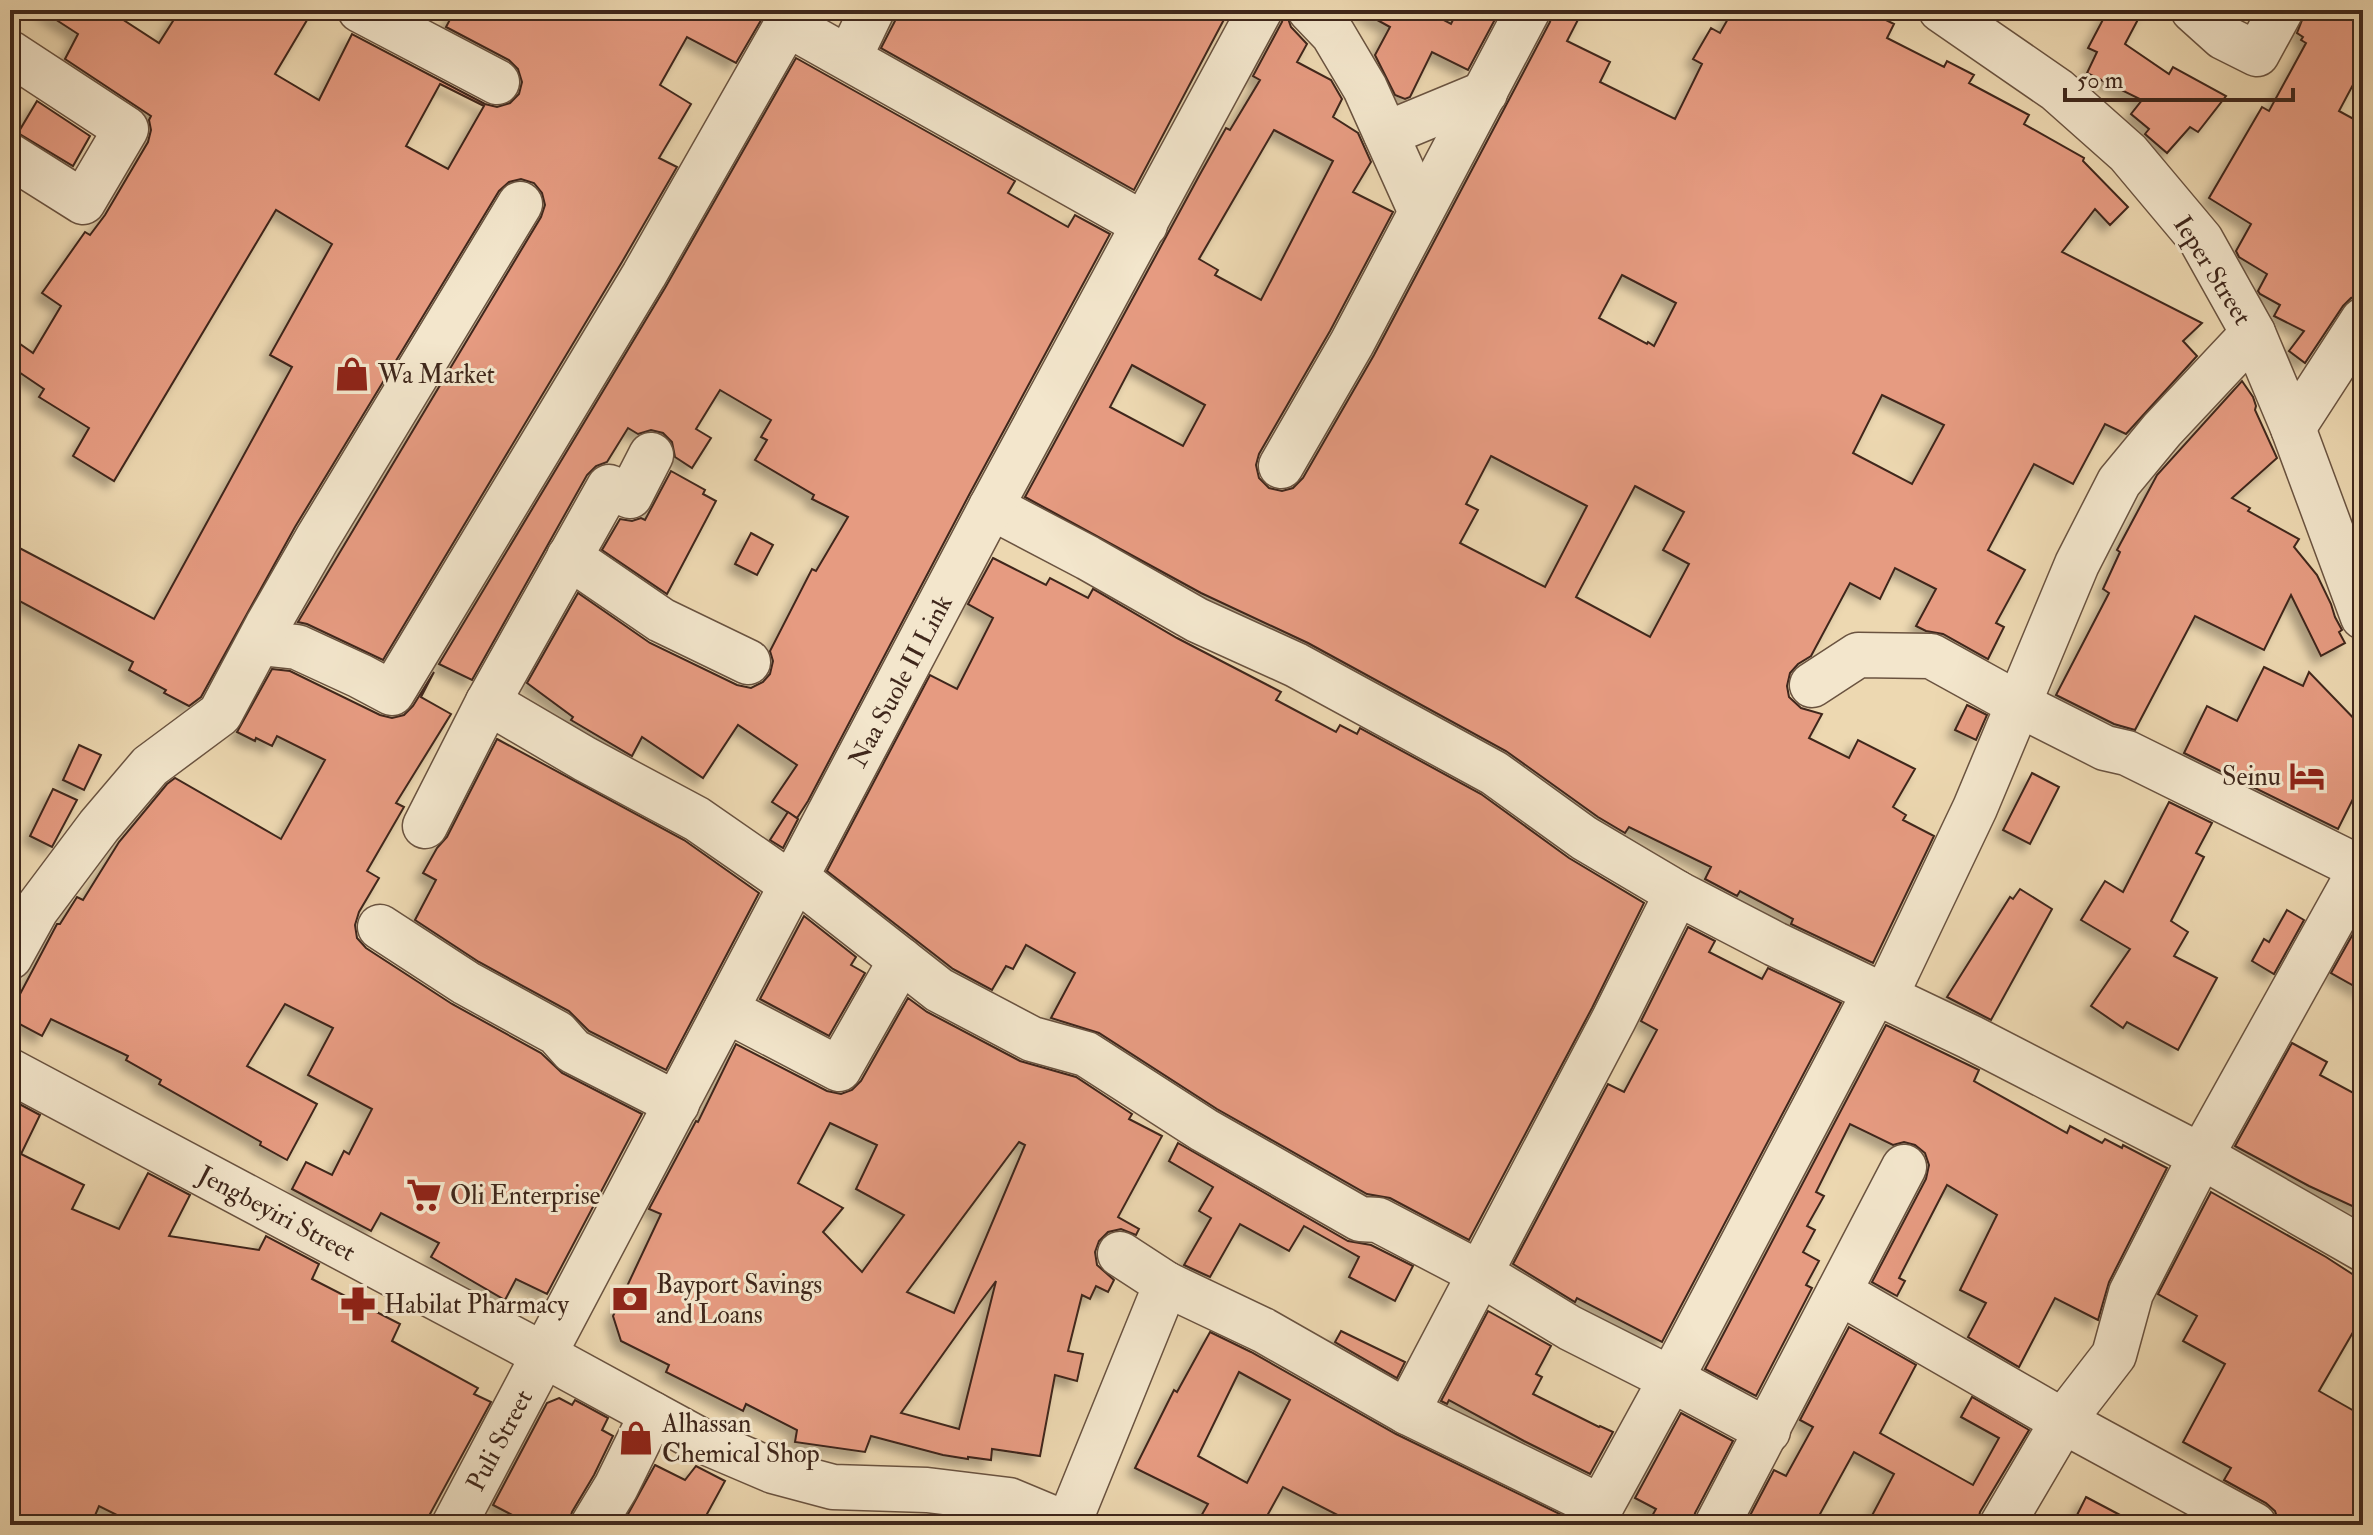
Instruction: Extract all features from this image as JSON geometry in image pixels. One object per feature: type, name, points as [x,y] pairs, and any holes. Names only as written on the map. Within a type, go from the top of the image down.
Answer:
[{"type":"street","points":[[360,10],[497,82]]},
{"type":"street","points":[[849,58],[872,10]]},
{"type":"street","name":"Naa Suole II Link","points":[[544,1355],[991,507],[1260,10]]},
{"type":"street","points":[[1310,10],[1333,34],[1365,88],[1420,210]]},
{"type":"street","points":[[1281,466],[1352,343],[1528,10]]},
{"type":"street","name":"Ieper Street","points":[[1941,10],[2057,90],[2128,153],[2201,240],[2253,333],[2293,428],[2363,617]]},
{"type":"street","points":[[2193,10],[2223,37],[2257,54],[2281,10]]},
{"type":"street","points":[[260,643],[297,647],[392,693],[644,275],[787,24],[1145,225]]},
{"type":"street","points":[[10,53],[126,129],[83,202],[10,156]]},
{"type":"street","points":[[1386,134],[1485,93]]},
{"type":"street","points":[[10,957],[36,910],[99,826],[150,766],[220,714],[317,539],[520,204]]},
{"type":"street","points":[[2293,428],[2363,320]]},
{"type":"street","points":[[1120,1254],[1166,1284],[1263,1330],[1596,1516],[1880,995],[1975,808],[2077,564],[2119,482],[2162,430],[2253,333]]},
{"type":"street","points":[[425,826],[488,702],[609,487],[630,496],[651,455]]},
{"type":"street","points":[[991,507],[1197,620],[1296,665],[1486,769],[1584,838],[1677,893],[1970,1037],[2201,1156],[2363,1249]]},
{"type":"street","points":[[569,557],[661,620],[748,662]]},
{"type":"street","points":[[1812,685],[1858,655],[1931,656],[2105,748],[2127,753],[2362,866],[2201,1156],[2131,1293],[2114,1355],[2063,1421],[2002,1525]]},
{"type":"street","points":[[488,702],[697,819],[794,881],[939,990],[1032,1039],[1086,1054],[1204,1130],[1360,1219],[1378,1220],[1481,1274],[1570,1328],[1768,1431]]},
{"type":"street","points":[[1407,1412],[1677,893]]},
{"type":"street","points":[[380,927],[466,983],[557,1033],[573,1051],[677,1104]]},
{"type":"street","points":[[726,1010],[839,1069],[901,960]]},
{"type":"street","name":"Jengbeyiri Street","points":[[10,1071],[698,1439],[773,1471],[833,1487],[927,1490],[1009,1500],[1068,1525]]},
{"type":"street","points":[[1717,1525],[1904,1167]]},
{"type":"street","points":[[1068,1525],[1166,1284]]},
{"type":"street","points":[[1839,1292],[2063,1421],[2254,1525]]},
{"type":"street","name":"Puli Street","points":[[454,1525],[544,1355]]},
{"type":"street","points":[[593,1525],[616,1487],[652,1414]]},
{"type":"building","points":[[41,10],[108,10],[159,43],[180,10],[313,10],[275,74],[319,100],[352,34],[485,104],[497,107],[510,103],[519,94],[522,82],[518,69],[509,60],[446,27],[455,10],[767,10],[736,63],[687,37],[660,85],[691,104],[659,158],[677,167],[383,660],[298,622],[541,217],[545,205],[542,193],[534,183],[521,179],[509,182],[499,191],[295,527],[201,697],[189,706],[129,670],[133,662],[10,596],[10,543],[154,619],[292,367],[270,355],[332,244],[276,210],[114,481],[73,456],[89,428],[39,397],[44,389],[10,366],[10,337],[33,353],[61,306],[42,293],[85,232],[90,235],[105,215],[148,142],[151,130],[151,116],[65,59],[78,34]],"holes":[[[440,84],[484,106],[448,169],[406,146]]]},
{"type":"building","points":[[897,10],[1229,10],[1134,190],[881,48],[895,21]]},
{"type":"building","points":[[1285,10],[1291,27],[1307,44],[1297,62],[1331,80],[1342,99],[1333,117],[1358,133],[1371,162],[1353,192],[1393,212],[1330,331],[1259,454],[1256,465],[1259,478],[1269,488],[1282,491],[1293,488],[1303,478],[1374,355],[1550,22],[1553,10],[1583,10],[1567,41],[1610,62],[1600,82],[1675,119],[1702,64],[1693,59],[1711,28],[1720,33],[1733,10],[1866,10],[1894,24],[1887,38],[1944,67],[1947,61],[1974,75],[1969,83],[2029,115],[2024,124],[2084,158],[2083,161],[2128,207],[2110,225],[2095,209],[2062,252],[2202,323],[2183,341],[2197,356],[2126,434],[2105,424],[2073,484],[2034,464],[1988,550],[2025,570],[1996,623],[2004,627],[1988,659],[1943,634],[1916,626],[1936,589],[1895,568],[1880,599],[1850,583],[1811,656],[1790,673],[1787,686],[1789,697],[1801,708],[1822,714],[1809,738],[1849,758],[1858,740],[1915,769],[1893,807],[1906,815],[1903,820],[1934,836],[1873,963],[1791,924],[1793,919],[1740,891],[1737,896],[1705,879],[1711,867],[1629,827],[1625,833],[1506,751],[1308,643],[1201,593],[1025,497],[1226,128],[1230,130],[1260,80],[1253,76],[1282,22]],"holes":[[[1274,130],[1333,161],[1261,300],[1215,275],[1218,270],[1199,259]],[[1622,275],[1676,303],[1654,346],[1599,318]],[[1132,365],[1205,405],[1183,446],[1110,407]],[[1882,395],[1944,425],[1912,484],[1853,453]],[[1491,456],[1587,506],[1545,587],[1460,543],[1478,510],[1466,504]],[[1635,486],[1684,512],[1663,550],[1689,564],[1650,637],[1576,597]]]},
{"type":"building","points":[[1359,10],[1425,10],[1451,24],[1458,10],[1500,10],[1468,70],[1432,52],[1410,97],[1405,99],[1395,95],[1375,55],[1390,27]]},
{"type":"building","points":[[2108,10],[2143,10],[2125,44],[2169,74],[2173,67],[2226,96],[2198,132],[2190,127],[2167,153],[2145,134],[2149,129],[2131,114],[2142,100],[2087,73],[2097,52],[2088,48]]},
{"type":"building","points":[[2306,10],[2363,10],[2363,66],[2339,111],[2363,124],[2363,295],[2351,298],[2343,306],[2305,363],[2289,351],[2304,331],[2274,316],[2280,305],[2258,291],[2267,274],[2239,257],[2236,251],[2251,224],[2209,198],[2262,107],[2269,111],[2306,43],[2297,33]]},
{"type":"building","points":[[796,58],[1015,181],[1008,193],[1068,227],[1075,215],[1110,234],[797,818],[772,802],[797,765],[738,725],[703,778],[642,737],[632,756],[571,720],[573,717],[527,683],[578,593],[650,643],[737,685],[751,688],[770,674],[773,661],[770,651],[812,569],[816,571],[848,517],[812,499],[814,495],[755,460],[767,440],[761,437],[771,420],[720,390],[696,429],[711,438],[692,468],[675,457],[672,442],[663,433],[651,430],[638,434],[628,428],[607,462],[596,466],[587,475],[472,680],[439,664],[665,288]]},
{"type":"building","points":[[37,101],[90,136],[73,166],[18,133]]},
{"type":"building","points":[[2242,381],[2253,397],[2255,410],[2277,458],[2232,498],[2250,508],[2248,511],[2299,539],[2294,547],[2317,575],[2345,643],[2321,656],[2291,595],[2264,650],[2195,616],[2135,730],[2114,724],[2056,695],[2109,593],[2103,589],[2120,552],[2117,550],[2157,475]]},
{"type":"building","points":[[671,471],[705,490],[703,494],[716,501],[667,594],[602,550],[620,519],[645,520]]},
{"type":"building","points":[[751,533],[773,545],[757,575],[735,564]]},
{"type":"building","points":[[993,558],[1046,585],[1050,578],[1088,598],[1093,589],[1177,638],[1281,692],[1276,700],[1336,732],[1340,725],[1357,734],[1360,728],[1481,794],[1569,858],[1644,903],[1469,1240],[1390,1198],[1367,1194],[1217,1109],[1099,1033],[1051,1018],[1075,973],[1026,945],[1013,969],[1006,966],[992,990],[953,969],[827,871],[930,675],[957,689],[993,618],[968,604]]},
{"type":"building","points":[[2264,667],[2303,686],[2309,672],[2363,728],[2363,779],[2338,829],[2184,753],[2207,706],[2237,721]]},
{"type":"building","points":[[272,669],[290,671],[392,718],[404,715],[413,706],[434,672],[421,697],[451,714],[396,803],[404,807],[367,871],[379,878],[359,912],[355,925],[357,938],[366,948],[452,1004],[541,1053],[562,1073],[642,1114],[547,1294],[516,1279],[505,1300],[431,1257],[439,1243],[381,1213],[371,1231],[292,1189],[306,1162],[332,1175],[344,1151],[349,1154],[372,1109],[308,1075],[333,1028],[285,1004],[247,1066],[317,1104],[287,1160],[159,1084],[161,1080],[126,1060],[128,1056],[51,1019],[42,1036],[10,1019],[10,1013],[57,924],[60,924],[77,897],[83,900],[119,842],[175,778],[281,839],[325,760],[277,736],[272,746],[237,732]]},
{"type":"building","points":[[1967,705],[1987,715],[1976,740],[1955,730]]},
{"type":"building","points":[[497,739],[684,840],[759,893],[666,1070],[589,1031],[569,1011],[479,962],[415,920],[436,880],[423,873],[447,837]]},
{"type":"building","points":[[79,745],[101,755],[84,790],[63,780]]},
{"type":"building","points":[[2032,773],[2059,787],[2030,844],[2003,830]]},
{"type":"building","points":[[53,789],[77,800],[52,847],[30,836]]},
{"type":"building","points":[[2169,802],[2212,823],[2196,853],[2204,857],[2171,921],[2188,932],[2174,956],[2217,978],[2178,1050],[2127,1022],[2123,1028],[2091,1006],[2130,949],[2081,920],[2105,881],[2123,892]]},
{"type":"building","points":[[788,812],[798,819],[783,848],[770,840]]},
{"type":"building","points":[[2020,889],[2052,909],[1991,1020],[1947,997],[2010,897],[2013,899]]},
{"type":"building","points":[[2287,910],[2304,920],[2274,974],[2252,961],[2264,939],[2269,942]]},
{"type":"building","points":[[804,916],[856,957],[851,965],[865,973],[829,1036],[760,999]]},
{"type":"building","points":[[2363,916],[2363,991],[2331,973]]},
{"type":"building","points":[[1688,927],[1715,941],[1709,952],[1762,979],[1768,968],[1841,1003],[1662,1342],[1577,1298],[1575,1302],[1513,1264],[1608,1084],[1624,1092],[1657,1030],[1641,1021]]},
{"type":"building","points":[[908,998],[927,1012],[1020,1061],[1076,1077],[1132,1114],[1129,1119],[1162,1136],[1118,1217],[1139,1229],[1136,1235],[1121,1229],[1108,1232],[1099,1241],[1095,1252],[1097,1265],[1114,1280],[1108,1292],[1096,1286],[1090,1299],[1082,1295],[1068,1351],[1083,1354],[1077,1381],[1055,1375],[1040,1456],[992,1449],[991,1460],[968,1459],[871,1436],[865,1452],[795,1442],[797,1430],[746,1404],[743,1411],[666,1372],[669,1365],[621,1341],[613,1316],[661,1214],[649,1209],[698,1122],[736,1044],[827,1091],[841,1094],[852,1090],[861,1081]],"holes":[[[830,1123],[877,1145],[856,1189],[904,1215],[862,1272],[823,1232],[843,1208],[798,1183]],[[1019,1142],[1025,1145],[954,1313],[907,1292]],[[996,1281],[959,1429],[901,1413]]]},
{"type":"building","points":[[1886,1025],[1979,1070],[1974,1081],[2067,1133],[2070,1126],[2102,1143],[2105,1139],[2122,1148],[2123,1145],[2167,1168],[2109,1282],[2098,1320],[2055,1298],[2019,1367],[1968,1337],[1986,1303],[1960,1290],[1997,1215],[1947,1185],[1899,1278],[1905,1281],[1897,1296],[1872,1282],[1926,1179],[1929,1165],[1925,1153],[1915,1145],[1904,1142],[1893,1145],[1850,1124],[1816,1192],[1824,1196],[1807,1226],[1815,1230],[1803,1252],[1819,1261],[1806,1285],[1812,1288],[1756,1396],[1705,1369]]},
{"type":"building","points":[[2292,1043],[2327,1062],[2320,1075],[2363,1098],[2363,1211],[2235,1146]]},
{"type":"building","points":[[10,1099],[40,1115],[21,1154],[84,1185],[72,1209],[119,1229],[148,1173],[190,1195],[169,1236],[259,1250],[266,1236],[319,1264],[312,1279],[400,1324],[392,1341],[478,1388],[474,1394],[491,1402],[424,1525],[137,1525],[99,1506],[91,1525],[10,1525]]},
{"type":"building","points":[[1178,1143],[1348,1241],[1371,1245],[1413,1266],[1395,1301],[1349,1277],[1359,1257],[1304,1226],[1289,1251],[1240,1224],[1210,1277],[1184,1265],[1211,1218],[1199,1211],[1213,1187],[1169,1161]]},
{"type":"building","points":[[2211,1192],[2363,1281],[2363,1315],[2319,1391],[2363,1416],[2363,1525],[2287,1525],[2278,1520],[2275,1511],[2266,1503],[2224,1480],[2231,1468],[2183,1442],[2225,1364],[2183,1341],[2197,1316],[2158,1294]]},
{"type":"building","points":[[1488,1311],[1551,1346],[1536,1374],[1542,1377],[1533,1394],[1613,1432],[1590,1474],[1449,1400],[1447,1404],[1441,1401]]},
{"type":"building","points":[[1849,1327],[1916,1365],[1880,1433],[1973,1485],[1999,1438],[1961,1417],[1972,1397],[2029,1430],[1980,1512],[1977,1525],[1867,1525],[1894,1474],[1854,1452],[1814,1525],[1745,1525],[1774,1470],[1786,1476],[1813,1427],[1800,1420]]},
{"type":"building","points":[[1341,1331],[1405,1362],[1397,1378],[1335,1342]]},
{"type":"building","points":[[1210,1332],[1396,1434],[1568,1518],[1566,1525],[1357,1525],[1283,1487],[1262,1525],[1196,1525],[1208,1504],[1135,1468],[1174,1390],[1177,1392]],"holes":[[[1239,1372],[1290,1400],[1247,1483],[1198,1456]]]},
{"type":"building","points":[[559,1398],[572,1405],[575,1400],[608,1418],[602,1430],[613,1436],[568,1525],[514,1525],[518,1518],[493,1505],[547,1403]]},
{"type":"building","points":[[1681,1413],[1733,1441],[1695,1513],[1692,1525],[1647,1525],[1656,1509],[1635,1498]]},
{"type":"building","points":[[655,1465],[685,1480],[696,1466],[725,1481],[701,1525],[622,1525]]},
{"type":"building","points":[[2086,1497],[2139,1525],[2072,1525]]},
{"type":"place","name":"Wa Market","points":[[352,374]]},
{"type":"place","name":"Seinu","points":[[2307,776]]},
{"type":"place","name":"Oli Enterprise","points":[[424,1195]]},
{"type":"place","name":"Bayport Savings and Loans","points":[[630,1299]]},
{"type":"place","name":"Habilat Pharmacy","points":[[358,1304]]},
{"type":"place","name":"Alhassan Chemical Shop","points":[[636,1438]]}]
